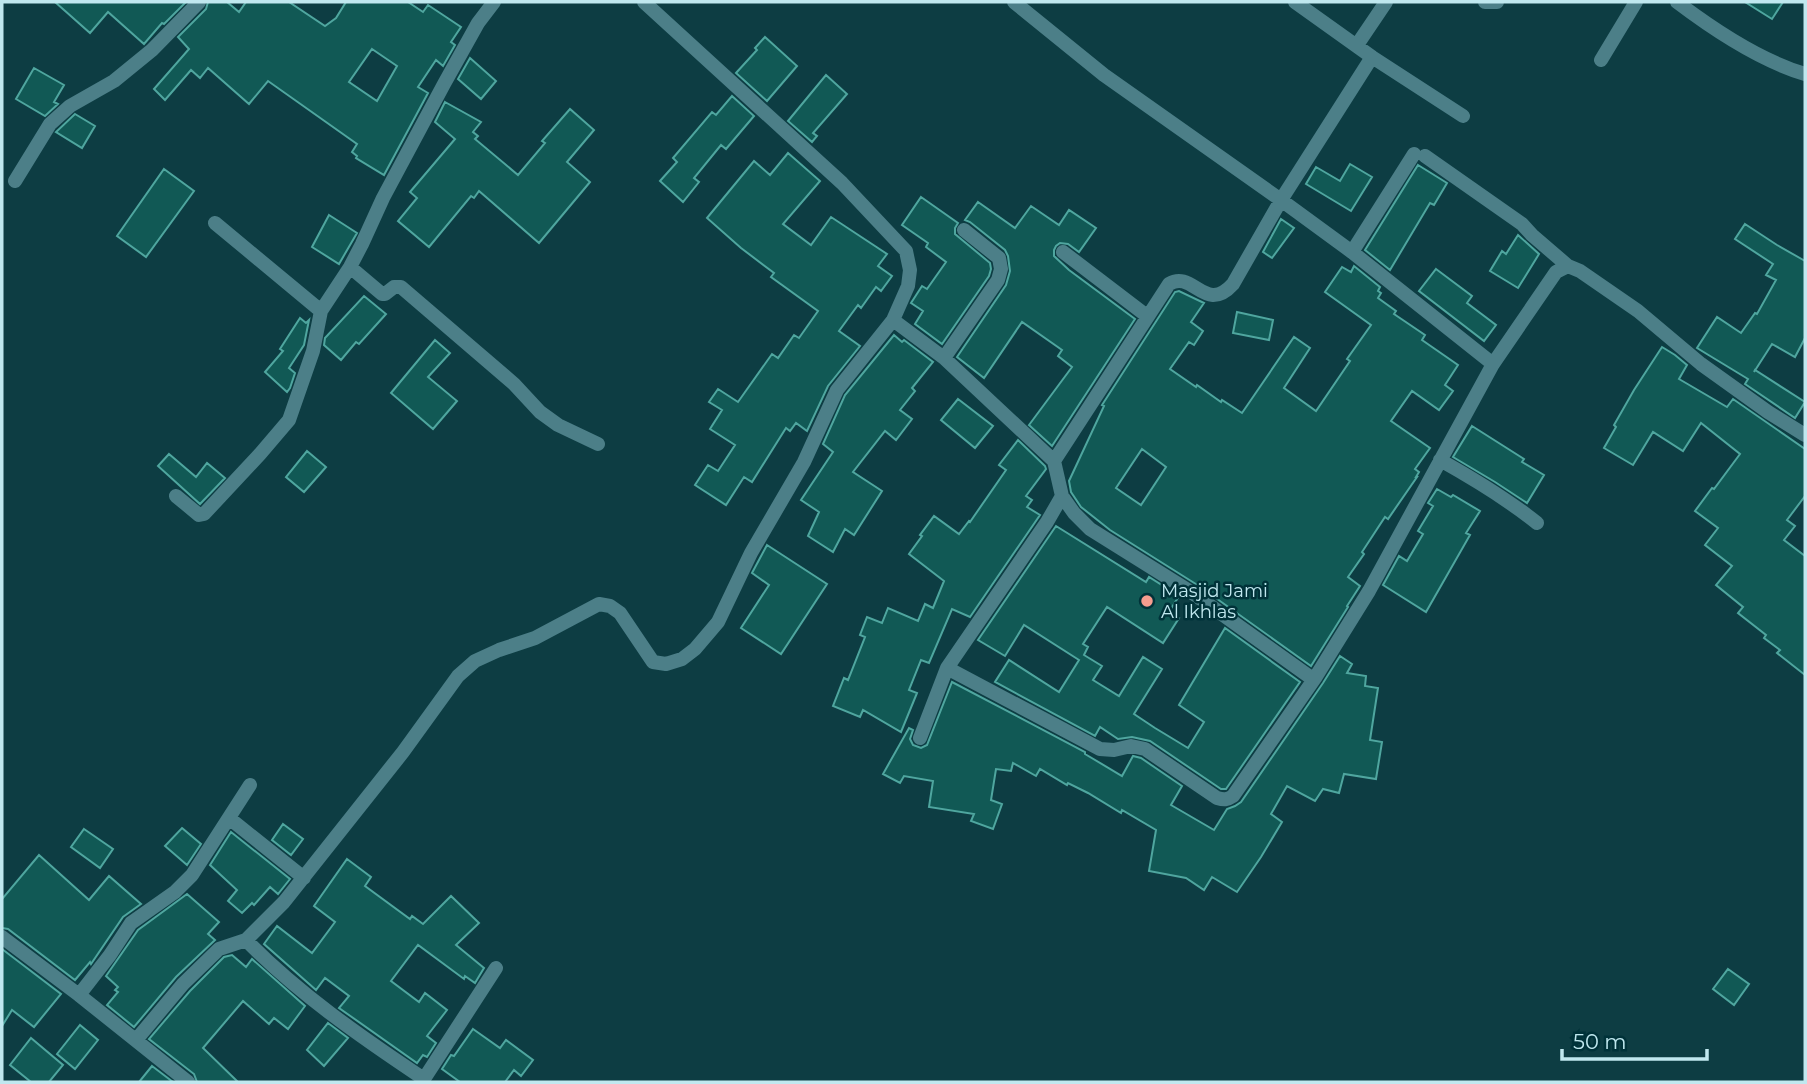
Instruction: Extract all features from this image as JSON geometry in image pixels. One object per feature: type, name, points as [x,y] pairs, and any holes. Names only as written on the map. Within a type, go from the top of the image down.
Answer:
[{"type":"street","points":[[15,181],[50,124],[70,106],[114,81],[152,50],[198,2]]},
{"type":"street","points":[[176,496],[195,513],[204,514],[289,420],[313,351],[321,311],[350,267],[383,198],[444,84],[478,23],[494,2]]},
{"type":"street","points":[[136,1040],[183,984],[219,949],[246,940],[284,902],[403,751],[458,676],[475,661],[535,638],[599,604],[610,606],[620,613],[653,662],[666,664],[682,659],[695,649],[718,622],[751,553],[804,462],[837,390],[893,320],[908,286],[910,270],[906,251],[842,183],[643,2]]},
{"type":"street","points":[[1014,2],[1104,75],[1281,200],[1493,364]]},
{"type":"street","points":[[1295,2],[1463,116]]},
{"type":"street","points":[[1357,45],[1386,2]]},
{"type":"street","points":[[1485,2],[1497,2]]},
{"type":"street","points":[[1601,60],[1636,2]]},
{"type":"street","points":[[1677,2],[1751,50],[1805,74]]},
{"type":"street","points":[[1054,461],[1168,284],[1181,280],[1209,295],[1221,295],[1233,284],[1281,200],[1373,57]]},
{"type":"street","points":[[1352,253],[1420,155],[1522,224],[1568,266],[1580,271],[1638,312],[1701,364],[1805,435]]},
{"type":"street","points":[[215,223],[321,311]]},
{"type":"street","points":[[944,358],[998,280],[1001,269],[999,258],[964,230]]},
{"type":"street","points":[[1063,252],[1147,316]]},
{"type":"street","points":[[947,668],[1100,749],[1114,750],[1131,746],[1145,749],[1217,798],[1228,800],[1315,678],[1369,591],[1493,364],[1556,272],[1568,266]]},
{"type":"street","points":[[350,267],[382,294],[394,287],[401,288],[514,384],[540,412],[558,425],[598,444]]},
{"type":"street","points":[[893,320],[944,358],[1054,461],[1062,496],[1073,513],[1090,529],[1194,594],[1315,678]]},
{"type":"street","points":[[1440,460],[1489,488],[1537,523]]},
{"type":"street","points":[[920,738],[947,668],[1062,496]]},
{"type":"street","points":[[79,995],[110,956],[131,923],[175,892],[192,875],[250,785]]},
{"type":"street","points":[[229,818],[303,878]]},
{"type":"street","points":[[3,940],[79,995],[188,1082]]},
{"type":"street","points":[[246,940],[274,968],[366,1041],[423,1081],[496,968]]},
{"type":"building","points":[[55,2],[186,2],[162,23],[144,44],[108,12],[90,33]]},
{"type":"building","points":[[208,2],[227,2],[239,12],[246,2],[289,2],[325,26],[336,18],[346,2],[408,2],[423,12],[428,5],[461,27],[451,42],[455,45],[443,66],[436,60],[418,87],[428,93],[384,175],[356,158],[352,152],[357,144],[268,81],[249,104],[208,68],[200,78],[191,70],[165,100],[154,89],[189,49],[178,37],[206,9]],"holes":[[[372,49],[397,66],[377,101],[349,82]]]},
{"type":"building","points":[[1745,2],[1783,2],[1772,19]]},
{"type":"building","points":[[765,37],[797,66],[767,101],[736,73]]},
{"type":"building","points":[[470,58],[496,81],[481,99],[458,79]]},
{"type":"building","points":[[34,68],[64,85],[54,102],[58,104],[45,116],[16,99]]},
{"type":"building","points":[[826,75],[847,94],[813,133],[817,136],[812,142],[788,121]]},
{"type":"building","points":[[732,96],[754,116],[726,149],[721,145],[694,178],[699,182],[683,202],[660,181],[677,162],[673,158],[712,112],[716,115]]},
{"type":"building","points":[[445,102],[481,122],[473,132],[478,136],[475,139],[518,175],[545,143],[542,141],[570,109],[594,130],[567,162],[590,182],[539,243],[479,191],[474,198],[471,196],[429,247],[398,221],[417,198],[410,192],[455,139],[435,122]]},
{"type":"building","points":[[75,114],[95,126],[82,148],[56,132]]},
{"type":"building","points":[[788,153],[820,181],[783,224],[811,245],[831,217],[887,254],[878,266],[892,276],[881,291],[876,287],[861,308],[858,305],[839,331],[860,346],[828,386],[807,431],[796,423],[790,431],[786,428],[752,482],[744,477],[726,505],[695,485],[708,465],[718,471],[735,445],[710,429],[722,410],[709,402],[718,389],[738,402],[772,354],[778,358],[794,335],[799,338],[818,311],[771,277],[774,273],[707,218],[754,161],[770,175]]},
{"type":"building","points":[[1350,164],[1372,177],[1351,211],[1306,184],[1316,167],[1340,181]]},
{"type":"building","points":[[1418,165],[1447,183],[1434,205],[1430,203],[1390,270],[1365,250]]},
{"type":"building","points":[[164,169],[194,191],[146,257],[117,236]]},
{"type":"building","points":[[921,197],[958,223],[955,234],[990,263],[991,269],[989,276],[942,344],[915,324],[923,311],[911,303],[922,286],[927,289],[946,262],[926,247],[928,243],[902,225]]},
{"type":"building","points":[[978,202],[1015,228],[1031,206],[1059,225],[1069,210],[1096,228],[1079,252],[1068,244],[1060,243],[1054,250],[1054,256],[1135,319],[1052,446],[1029,425],[1072,367],[1058,356],[1062,350],[1022,322],[984,378],[957,357],[1006,285],[1010,271],[1005,250],[965,220]]},
{"type":"building","points":[[329,215],[357,233],[339,264],[312,247]]},
{"type":"building","points":[[1281,219],[1294,228],[1272,258],[1263,252]]},
{"type":"building","points":[[1745,224],[1805,261],[1805,338],[1795,357],[1772,344],[1755,370],[1805,402],[1795,418],[1745,384],[1748,379],[1697,348],[1717,317],[1741,333],[1755,313],[1757,314],[1776,280],[1766,275],[1773,264],[1735,239]]},
{"type":"building","points":[[1518,235],[1539,254],[1518,288],[1490,271],[1502,251],[1506,254]]},
{"type":"building","points":[[1354,266],[1380,287],[1378,298],[1396,311],[1394,314],[1425,335],[1422,340],[1458,365],[1445,385],[1453,391],[1439,410],[1412,391],[1391,421],[1430,448],[1415,469],[1419,472],[1417,477],[1388,519],[1385,517],[1348,577],[1360,586],[1311,666],[1199,586],[1110,530],[1081,507],[1071,492],[1069,481],[1104,406],[1102,405],[1175,292],[1179,291],[1204,303],[1191,322],[1203,331],[1194,345],[1189,342],[1170,369],[1242,413],[1294,337],[1310,348],[1284,388],[1316,411],[1371,325],[1325,292],[1342,267],[1351,272]],"holes":[[[1142,449],[1166,467],[1141,505],[1116,488]]]},
{"type":"building","points":[[1436,269],[1472,296],[1467,303],[1496,325],[1484,341],[1419,291]]},
{"type":"building","points":[[364,296],[386,314],[341,360],[324,345],[325,338]]},
{"type":"building","points":[[1237,312],[1273,320],[1269,340],[1233,333]]},
{"type":"building","points":[[300,318],[306,323],[309,320],[304,345],[289,368],[295,373],[287,392],[265,372],[283,351],[280,349]]},
{"type":"building","points":[[894,335],[933,362],[912,388],[915,391],[900,410],[912,419],[896,440],[885,431],[853,472],[882,491],[854,535],[845,529],[833,552],[808,536],[819,512],[801,500],[833,452],[823,444],[845,395]]},
{"type":"building","points":[[435,340],[450,353],[428,377],[457,401],[433,429],[391,393]]},
{"type":"building","points":[[1662,347],[1687,365],[1679,379],[1727,407],[1733,399],[1805,449],[1805,496],[1787,520],[1795,526],[1784,540],[1805,556],[1805,675],[1777,653],[1780,650],[1764,638],[1766,635],[1738,613],[1743,607],[1716,585],[1732,566],[1705,545],[1718,528],[1695,511],[1740,454],[1701,423],[1683,451],[1653,432],[1633,465],[1604,448],[1634,390]]},
{"type":"building","points":[[958,399],[993,426],[975,448],[941,420]]},
{"type":"building","points":[[1472,426],[1544,475],[1527,503],[1453,457]]},
{"type":"building","points":[[1018,440],[1046,469],[1026,496],[1032,500],[1027,507],[1040,515],[970,617],[952,609],[929,663],[921,660],[909,690],[917,693],[901,732],[863,710],[860,717],[833,706],[844,678],[848,680],[865,637],[860,635],[867,617],[882,623],[888,608],[918,621],[925,604],[933,608],[944,581],[909,554],[922,536],[920,535],[934,516],[959,534],[1006,470],[999,465]]},
{"type":"building","points":[[307,451],[326,467],[304,492],[286,477]]},
{"type":"building","points":[[169,454],[196,477],[207,463],[225,478],[200,504],[158,466]]},
{"type":"building","points":[[1437,489],[1480,511],[1466,533],[1470,535],[1426,612],[1383,585],[1399,556],[1407,561],[1423,534],[1418,531],[1433,506],[1428,503]]},
{"type":"building","points":[[1056,526],[1146,582],[1149,577],[1179,596],[1169,612],[1179,618],[1163,643],[1107,607],[1083,644],[1088,647],[1084,655],[1102,666],[1093,680],[1119,696],[1143,657],[1162,669],[1134,714],[1155,728],[1188,748],[1204,722],[1179,705],[1225,628],[1300,682],[1226,789],[1221,789],[1150,741],[1132,737],[1118,739],[1100,727],[1095,736],[995,682],[1009,660],[1059,692],[1079,660],[1024,625],[1005,656],[978,640]]},
{"type":"building","points":[[767,545],[827,584],[781,654],[741,628],[769,585],[752,573]]},
{"type":"building","points":[[1340,656],[1352,664],[1347,673],[1366,676],[1365,686],[1378,688],[1370,740],[1382,742],[1376,779],[1344,774],[1339,793],[1323,789],[1315,801],[1287,786],[1271,814],[1282,822],[1237,892],[1212,877],[1204,890],[1186,878],[1149,871],[1156,830],[1040,769],[1036,776],[1013,763],[1011,771],[996,769],[991,800],[1002,804],[993,829],[971,821],[974,814],[929,807],[933,781],[904,776],[900,783],[883,774],[909,728],[913,730],[910,739],[913,745],[921,748],[927,745],[952,682],[1085,752],[1122,776],[1133,756],[1141,758],[1182,786],[1171,805],[1214,830],[1227,809],[1241,802]]},
{"type":"building","points":[[283,824],[303,839],[291,855],[272,840]]},
{"type":"building","points":[[182,828],[201,844],[187,865],[165,846]]},
{"type":"building","points":[[84,829],[113,849],[100,868],[71,847]]},
{"type":"building","points":[[231,832],[290,879],[278,894],[270,887],[254,905],[252,903],[242,913],[228,901],[237,890],[210,865]]},
{"type":"building","points":[[39,855],[89,900],[109,876],[141,904],[123,917],[91,964],[90,962],[75,980],[8,929],[2,928],[2,899]]},
{"type":"building","points":[[347,859],[371,877],[365,886],[410,919],[412,916],[423,924],[451,896],[479,923],[456,945],[484,968],[475,983],[465,976],[464,979],[418,945],[391,981],[419,1002],[425,993],[447,1010],[427,1036],[436,1043],[427,1057],[423,1055],[417,1063],[339,1008],[349,996],[325,978],[316,990],[264,944],[277,926],[312,953],[335,922],[314,906]]},
{"type":"building","points":[[187,894],[219,922],[208,934],[215,940],[176,977],[134,1027],[107,1005],[118,992],[115,990],[118,987],[106,976],[138,930]]},
{"type":"building","points":[[2,949],[61,994],[34,1027],[12,1010],[2,1026]]},
{"type":"building","points":[[232,955],[246,967],[252,959],[305,1006],[288,1029],[274,1018],[269,1024],[243,1001],[203,1048],[238,1082],[197,1082],[194,1074],[149,1039],[190,991],[224,957]]},
{"type":"building","points":[[1728,969],[1749,984],[1734,1005],[1713,989]]},
{"type":"building","points":[[328,1023],[348,1038],[324,1066],[307,1050]]},
{"type":"building","points":[[80,1025],[98,1040],[75,1069],[57,1054]]},
{"type":"building","points":[[473,1029],[500,1048],[506,1040],[533,1060],[521,1076],[514,1070],[505,1082],[460,1082],[442,1069]]},
{"type":"building","points":[[31,1038],[63,1065],[49,1082],[31,1082],[10,1065]]},
{"type":"building","points":[[152,1066],[173,1082],[139,1082]]},
{"type":"place","name":"Masjid Jami Al Ikhlas","points":[[1147,601]]}]
